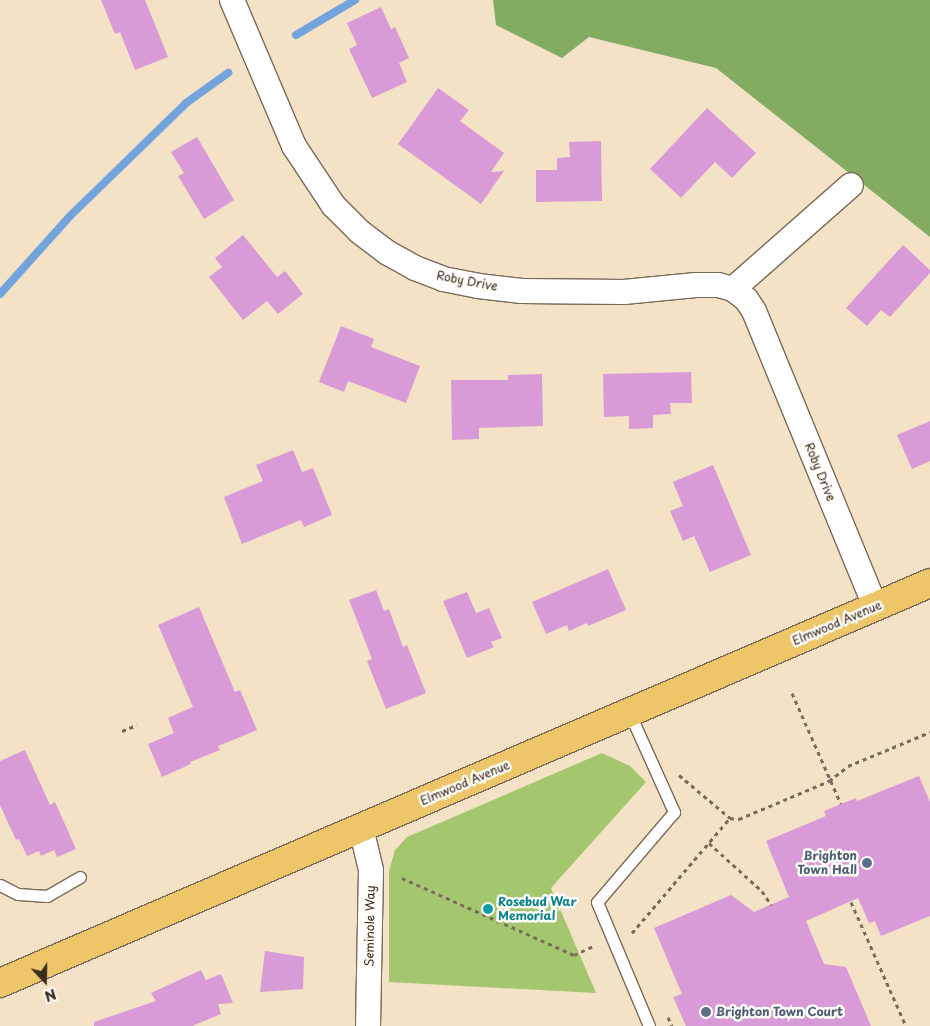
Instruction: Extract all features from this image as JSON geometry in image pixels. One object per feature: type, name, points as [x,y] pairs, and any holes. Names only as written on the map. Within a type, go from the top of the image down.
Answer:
[{"type":"main road","name":"Elmwood Avenue","points":[[0,983],[930,583]]},
{"type":"street","name":"Roby Drive","points":[[232,0],[294,146],[313,178],[332,205],[360,232],[388,253],[415,268],[443,279],[513,290],[624,292],[696,285],[718,285],[734,289],[746,299],[754,311],[875,606]]},
{"type":"street","points":[[734,289],[851,185]]},
{"type":"street","name":"Seminole Way","points":[[361,828],[370,870],[368,1026]]},
{"type":"lane","points":[[629,712],[674,812],[597,902],[648,1026]]},
{"type":"lane","points":[[0,885],[18,894],[47,896],[80,877]]},
{"type":"path","points":[[792,693],[841,804]]},
{"type":"path","points":[[122,731],[137,724]]},
{"type":"path","points":[[675,769],[686,782],[730,818],[739,819],[830,781],[848,766],[930,732]]},
{"type":"path","points":[[635,940],[632,932],[730,818]]},
{"type":"path","points":[[709,843],[762,891],[771,904]]},
{"type":"path","points":[[402,878],[574,955],[611,938]]},
{"type":"path","points":[[851,902],[906,1026]]},
{"type":"path","points":[[665,1009],[672,1026]]},
{"type":"green space","points":[[493,0],[930,0],[930,237],[716,68],[589,37],[562,58],[496,25]]},
{"type":"green space","points":[[602,753],[630,766],[646,782],[551,888],[596,993],[389,982],[389,871],[395,850],[407,837]]},
{"type":"building","points":[[101,0],[145,0],[168,57],[135,70],[120,32],[115,34]]},
{"type":"building","points":[[381,7],[391,29],[395,27],[409,58],[399,63],[407,82],[372,98],[349,49],[357,45],[347,23]]},
{"type":"building","points":[[438,88],[469,110],[460,121],[504,153],[491,172],[504,171],[481,204],[398,144]]},
{"type":"building","points":[[707,108],[756,153],[732,178],[715,162],[681,198],[650,169]]},
{"type":"building","points":[[197,137],[234,200],[204,219],[178,176],[184,173],[171,152]]},
{"type":"building","points":[[601,141],[602,201],[536,202],[536,170],[557,170],[557,158],[570,157],[569,142]]},
{"type":"building","points":[[243,235],[277,277],[285,271],[303,294],[278,314],[267,301],[243,320],[209,277],[222,267],[215,258]]},
{"type":"building","points":[[903,245],[930,270],[930,273],[890,317],[881,310],[867,326],[846,308]]},
{"type":"building","points":[[341,326],[374,339],[371,347],[420,366],[406,403],[348,381],[344,392],[319,382]]},
{"type":"building","points":[[691,372],[692,403],[670,403],[671,414],[653,415],[653,428],[629,429],[629,416],[604,417],[603,374]]},
{"type":"building","points":[[542,374],[543,426],[479,428],[479,439],[452,440],[451,380],[508,380],[508,375]]},
{"type":"building","points":[[930,421],[930,461],[912,469],[897,435]]},
{"type":"building","points":[[293,450],[302,472],[313,468],[332,515],[304,527],[301,520],[242,544],[224,497],[263,481],[256,465]]},
{"type":"building","points":[[713,465],[751,555],[710,572],[694,536],[683,541],[670,511],[683,506],[673,482]]},
{"type":"building","points":[[608,569],[626,610],[588,626],[587,623],[569,631],[567,625],[546,634],[532,602]]},
{"type":"building","points":[[376,590],[384,611],[389,609],[403,647],[407,645],[426,693],[386,709],[367,661],[372,659],[349,600]]},
{"type":"building","points":[[467,592],[476,613],[489,608],[502,638],[491,642],[494,647],[467,658],[443,601]]},
{"type":"building","points":[[199,607],[235,692],[240,690],[257,730],[218,746],[220,750],[190,762],[191,764],[162,777],[148,744],[174,733],[168,718],[193,707],[158,625]]},
{"type":"building","points":[[25,750],[50,805],[55,802],[76,849],[57,857],[54,850],[41,856],[39,851],[27,856],[19,839],[16,840],[0,805],[0,761]]},
{"type":"building","points":[[919,776],[930,802],[930,916],[881,936],[875,921],[869,923],[858,898],[806,921],[824,964],[846,967],[871,1026],[686,1026],[673,997],[682,994],[654,928],[731,895],[754,912],[789,897],[766,841],[826,816],[824,811],[856,798],[857,801]]},
{"type":"building","points":[[265,951],[304,957],[303,989],[260,992]]},
{"type":"building","points":[[201,970],[206,980],[221,974],[233,1003],[218,1004],[221,1014],[192,1026],[94,1026],[94,1022],[156,1001],[151,993]]},
{"type":"waterway","points":[[296,35],[355,0]]},
{"type":"waterway","points":[[0,294],[70,216],[186,103],[228,73]]},
{"type":"place","name":"Brighton Town Hall","points":[[867,863]]},
{"type":"place","name":"Rosebud War Memorial","points":[[488,909]]},
{"type":"place","name":"Brighton Town Court","points":[[706,1012]]}]
